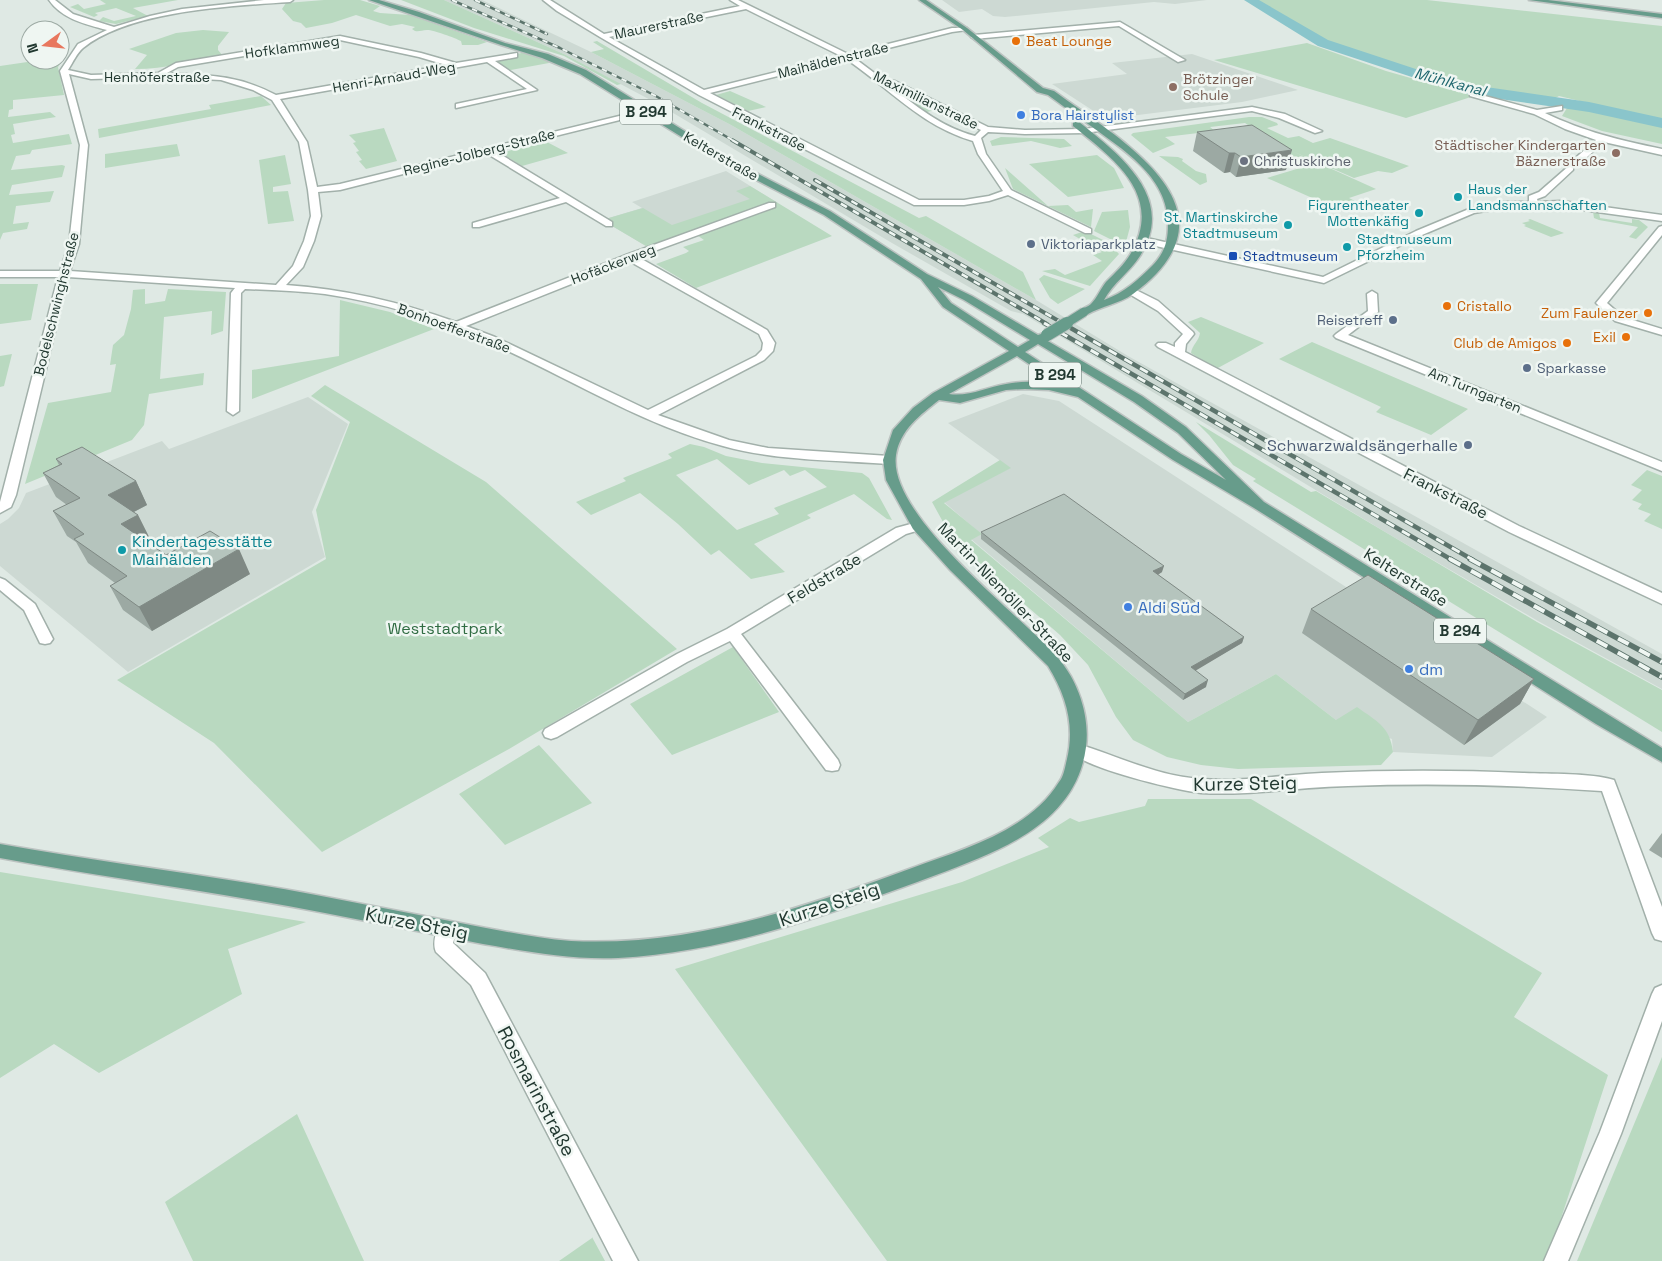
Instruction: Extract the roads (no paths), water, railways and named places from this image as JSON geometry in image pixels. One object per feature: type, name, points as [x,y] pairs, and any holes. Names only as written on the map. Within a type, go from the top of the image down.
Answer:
[{"type":"main road","name":"Kelterstraße","points":[[372,0],[417,13],[493,41],[557,60],[583,72],[735,166],[826,213],[923,276],[1043,337],[1182,430],[1259,505]]},
{"type":"main road","points":[[922,0],[965,29],[1040,90],[1050,93],[1139,157],[1160,183],[1170,203],[1174,223],[1171,247],[1161,262],[1120,298],[1096,305]]},
{"type":"main road","points":[[1532,0],[1662,16]]},
{"type":"main road","points":[[1040,90],[1040,94],[1118,158],[1133,175],[1143,194],[1148,225],[1142,240],[1135,256],[1102,291],[1096,305]]},
{"type":"main road","name":"Kelterstraße","points":[[923,276],[947,305],[1178,457],[1259,505],[1662,756]]},
{"type":"main road","name":"Martin-Niemöller-Straße","points":[[1078,750],[1080,741],[1077,711],[1073,697],[1062,674],[1037,646],[955,567],[918,526],[892,480],[889,460],[890,450],[899,430],[917,411],[937,396],[1096,305]]},
{"type":"main road","points":[[937,396],[960,399],[1006,387],[1025,385],[1050,387],[1092,401]]},
{"type":"main road","name":"Kurze Steig","points":[[0,851],[280,896],[553,948],[601,950],[644,948],[723,935],[792,917],[871,891],[969,854],[1009,835],[1049,807],[1069,782],[1078,750]]},
{"type":"street","points":[[52,0],[55,6],[89,23],[114,29]]},
{"type":"street","points":[[64,71],[80,47],[114,29],[158,16],[195,10],[290,0]]},
{"type":"street","name":"Frankstraße","points":[[546,0],[602,36],[753,121],[917,203],[934,205],[1002,196],[1008,192]]},
{"type":"street","name":"Maximilianstraße","points":[[733,0],[846,56],[914,108],[946,129],[977,139],[986,129]]},
{"type":"street","name":"Maurerstraße","points":[[602,36],[746,7]]},
{"type":"street","points":[[974,37],[1120,24],[1181,60]]},
{"type":"street","points":[[1035,25],[1043,31]]},
{"type":"street","name":"Maihäldenstraße","points":[[702,93],[952,30],[965,29]]},
{"type":"street","name":"Hofklammweg","points":[[161,75],[176,65],[340,38],[421,55],[454,65]]},
{"type":"street","name":"Henri-Arnaud-Weg","points":[[275,98],[514,55]]},
{"type":"street","points":[[459,106],[533,90],[489,60]]},
{"type":"street","name":"Henhöferstraße","points":[[64,71],[91,77],[161,75],[197,76],[232,80],[256,88],[275,98],[288,114],[303,142],[313,190],[316,216],[309,242],[298,267],[278,288]]},
{"type":"street","name":"Bodelschwinghstraße","points":[[0,509],[6,504],[9,495],[64,274],[74,244],[84,145],[64,71]]},
{"type":"street","name":"Maximilianstraße","points":[[867,71],[986,129],[1025,132],[1084,130],[1252,109],[1282,116],[1318,131]]},
{"type":"street","points":[[1473,94],[1536,112],[1568,127],[1602,139],[1662,152]]},
{"type":"street","points":[[1536,112],[1559,108]]},
{"type":"street","name":"Regine-Jolberg-Straße","points":[[313,190],[340,187],[645,111]]},
{"type":"street","points":[[977,139],[982,154],[1008,192],[1088,231]]},
{"type":"street","points":[[1534,203],[1532,198],[1542,194],[1602,139]]},
{"type":"street","points":[[487,150],[609,224]]},
{"type":"street","points":[[476,225],[567,199]]},
{"type":"street","points":[[1142,240],[1324,280],[1419,233],[1472,211],[1504,205],[1534,203],[1583,206],[1662,218]]},
{"type":"street","name":"Hofäckerweg","points":[[456,326],[630,257],[772,205]]},
{"type":"street","points":[[1662,229],[1601,303],[1619,319],[1662,332]]},
{"type":"street","points":[[630,257],[763,332],[769,343],[767,351],[760,358],[648,415]]},
{"type":"street","name":"Bonhoefferstraße","points":[[0,274],[64,274],[278,288],[353,296],[417,312],[491,339],[538,360],[648,415],[726,443],[768,452],[889,460]]},
{"type":"street","points":[[233,411],[236,293],[242,286]]},
{"type":"street","points":[[1130,290],[1170,314],[1189,334],[1181,343],[1179,354]]},
{"type":"street","name":"Am Turngarten","points":[[1372,294],[1373,312],[1340,336],[1662,467]]},
{"type":"street","name":"Frankstraße","points":[[1162,345],[1514,529],[1662,599]]},
{"type":"street","name":"Feldstraße","points":[[550,733],[682,658],[732,633],[901,531],[918,526]]},
{"type":"street","points":[[0,583],[30,608],[45,639]]},
{"type":"street","points":[[732,633],[832,765]]},
{"type":"street","name":"Kurze Steig","points":[[1078,750],[1148,776],[1183,784],[1223,786],[1323,780],[1446,777],[1561,781],[1608,785],[1662,933]]},
{"type":"street","name":"Rosmarinstraße","points":[[447,929],[444,946],[478,980],[626,1261]]},
{"type":"street","points":[[1556,1261],[1610,1134],[1662,994]]},
{"type":"waterway","name":"Mühlkanal","points":[[1250,0],[1323,43],[1441,82],[1472,90],[1589,107],[1662,123]]},
{"type":"railway","points":[[452,0],[560,48],[654,95],[734,141]]},
{"type":"railway","points":[[475,0],[547,34]]},
{"type":"railway","points":[[732,140],[1047,324]]},
{"type":"railway","points":[[815,180],[1064,324]]},
{"type":"railway","points":[[1044,323],[1452,560]]},
{"type":"railway","points":[[1062,323],[1473,560]]},
{"type":"railway","points":[[1450,559],[1662,677]]},
{"type":"railway","points":[[1470,559],[1662,662]]},
{"type":"place","name":"Beat Lounge","points":[[1016,41]]},
{"type":"place","name":"Brötzinger Schule","points":[[1173,87]]},
{"type":"place","name":"Bora Hairstylist","points":[[1021,115]]},
{"type":"place","name":"Städtischer Kindergarten Bäznerstraße","points":[[1616,153]]},
{"type":"place","name":"Christuskirche","points":[[1244,161]]},
{"type":"place","name":"Haus der Landsmannschaften","points":[[1458,197]]},
{"type":"place","name":"Figurentheater Mottenkäfig","points":[[1419,213]]},
{"type":"place","name":"St. Martinskirche Stadtmuseum","points":[[1288,225]]},
{"type":"place","name":"Viktoriaparkplatz","points":[[1031,244]]},
{"type":"place","name":"Stadtmuseum Pforzheim","points":[[1347,247]]},
{"type":"place","name":"Stadtmuseum","points":[[1233,256]]},
{"type":"place","name":"Cristallo","points":[[1447,306]]},
{"type":"place","name":"Zum Faulenzer","points":[[1648,313]]},
{"type":"place","name":"Reisetreff","points":[[1393,320]]},
{"type":"place","name":"Exil","points":[[1626,337]]},
{"type":"place","name":"Club de Amigos","points":[[1567,343]]},
{"type":"place","name":"Sparkasse","points":[[1527,368]]},
{"type":"place","name":"Schwarzwaldsängerhalle","points":[[1468,445]]},
{"type":"place","name":"Kindertagesstätte Maihälden","points":[[122,550]]},
{"type":"place","name":"Aldi Süd","points":[[1128,607]]},
{"type":"place","name":"dm","points":[[1409,669]]},
{"type":"park label","name":"Weststadtpark","points":[[445,628]]}]
